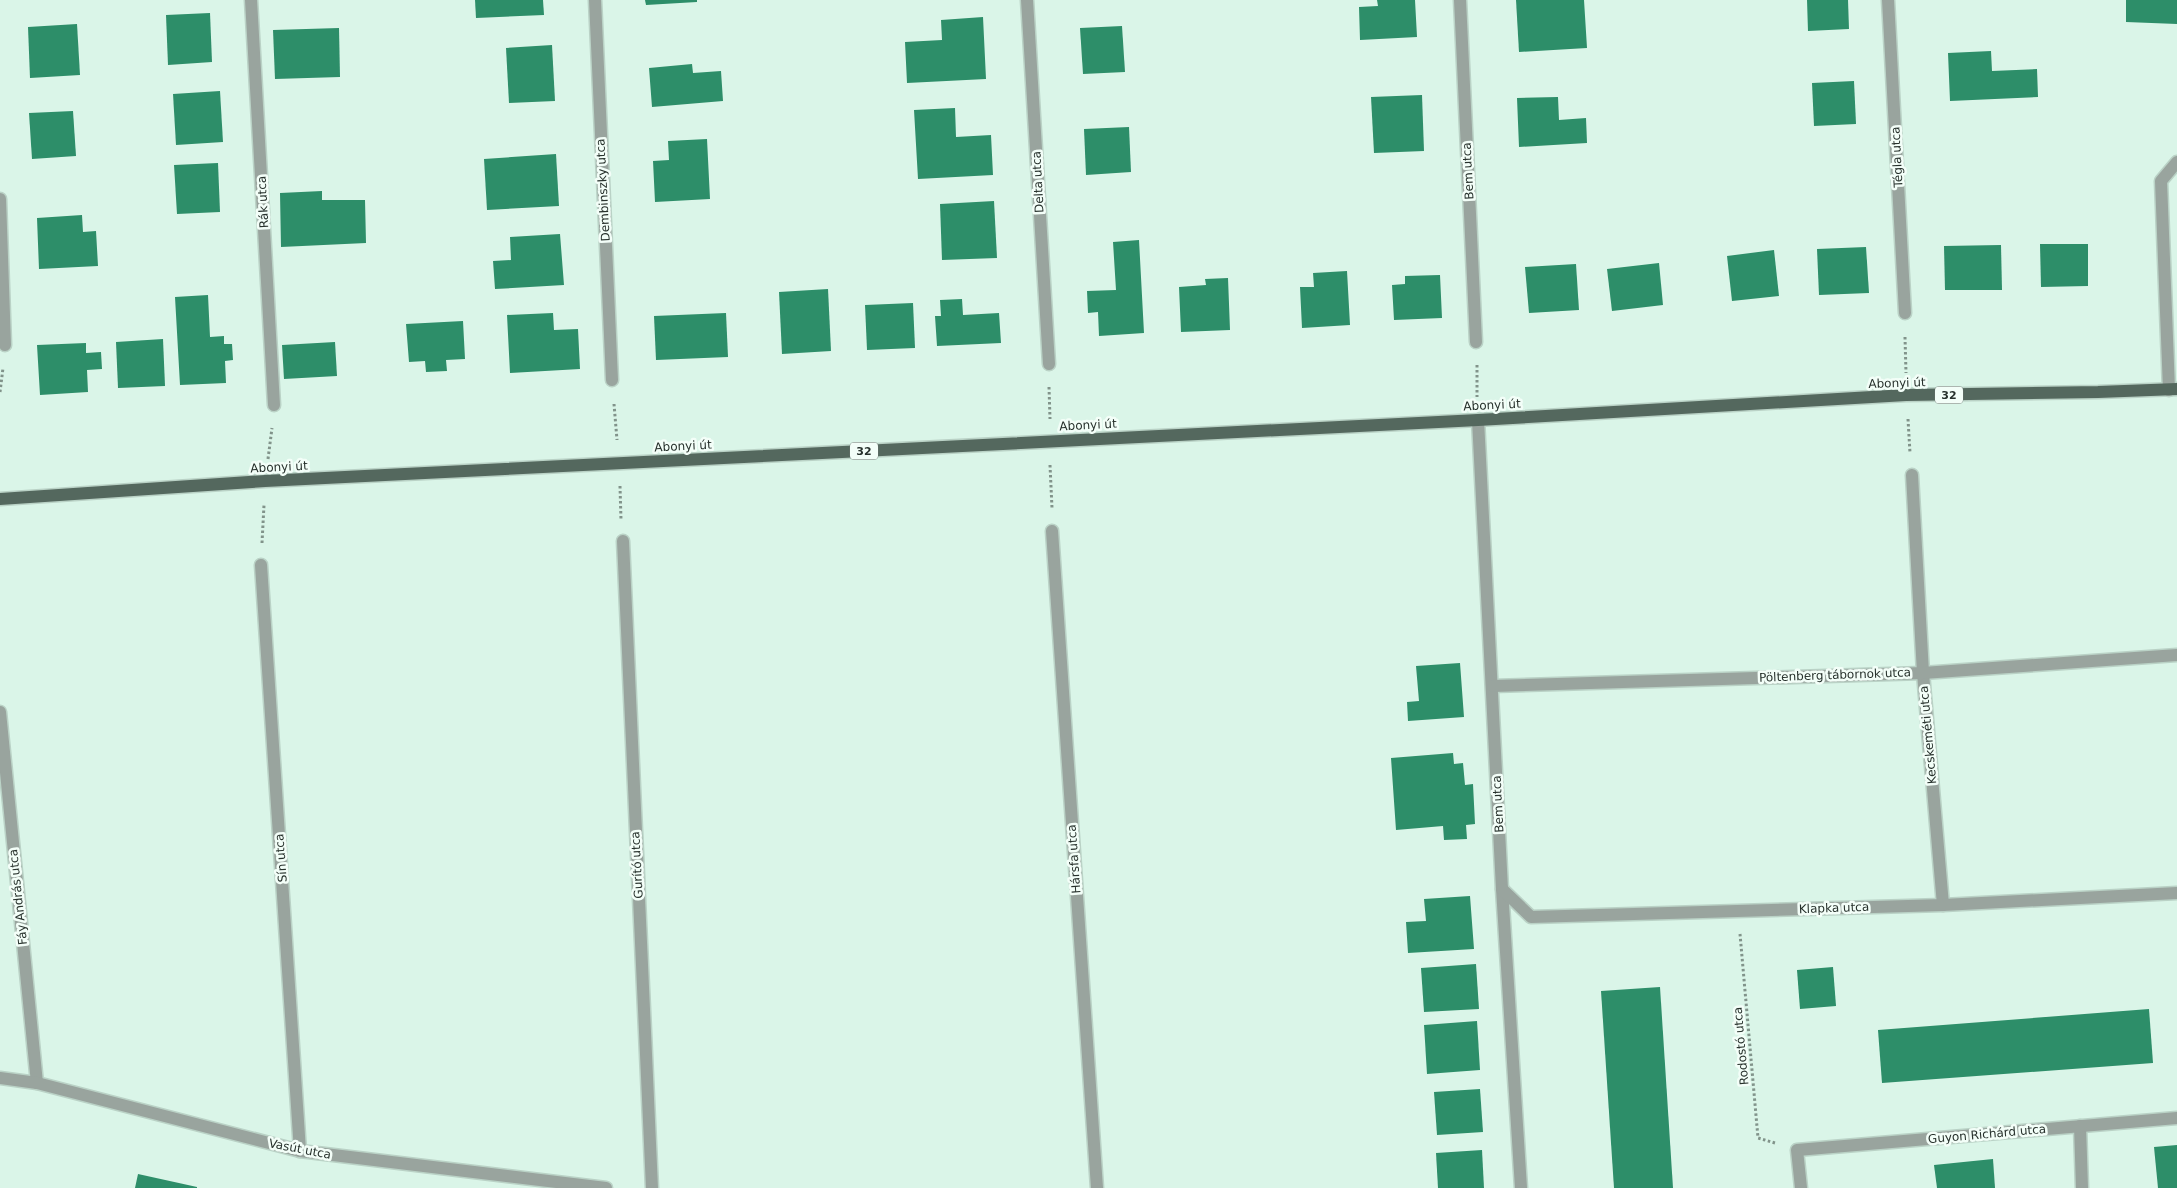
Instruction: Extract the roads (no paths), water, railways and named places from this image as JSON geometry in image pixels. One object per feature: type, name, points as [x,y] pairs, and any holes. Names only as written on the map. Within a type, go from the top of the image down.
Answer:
[{"type":"main road","name":"Abonyi út","points":[[0,499],[265,481],[1478,420],[1906,395],[2173,389]]},
{"type":"street","name":"Rák utca","points":[[251,0],[274,405]]},
{"type":"street","name":"Dembinszky utca","points":[[594,0],[612,380]]},
{"type":"street","name":"Delta utca","points":[[1027,0],[1049,364]]},
{"type":"street","name":"Bem utca","points":[[1460,0],[1476,342]]},
{"type":"street","name":"Tégla utca","points":[[1888,0],[1905,313]]},
{"type":"street","points":[[2173,389],[2161,181],[2177,162]]},
{"type":"street","points":[[0,199],[5,345]]},
{"type":"street","name":"Bem utca","points":[[1478,420],[1502,888],[1521,1188]]},
{"type":"street","name":"Kecskeméti utca","points":[[1912,475],[1923,672],[1943,905]]},
{"type":"street","name":"Hársfa utca","points":[[1052,531],[1097,1188]]},
{"type":"street","name":"Gurító utca","points":[[623,541],[652,1188]]},
{"type":"street","name":"Sín utca","points":[[261,565],[300,1151]]},
{"type":"street","name":"Pöltenberg tábornok utca","points":[[1493,686],[1923,672],[2177,655]]},
{"type":"street","name":"Fáy András utca","points":[[0,712],[37,1083]]},
{"type":"street","name":"Klapka utca","points":[[1502,888],[1532,917],[1943,905],[2177,893]]},
{"type":"street","name":"Vasút utca","points":[[0,1078],[37,1083],[300,1151],[606,1188]]},
{"type":"street","name":"Guyon Richárd utca","points":[[1801,1188],[1798,1150],[2177,1118]]},
{"type":"street","points":[[2080,1126],[2082,1188]]}]
